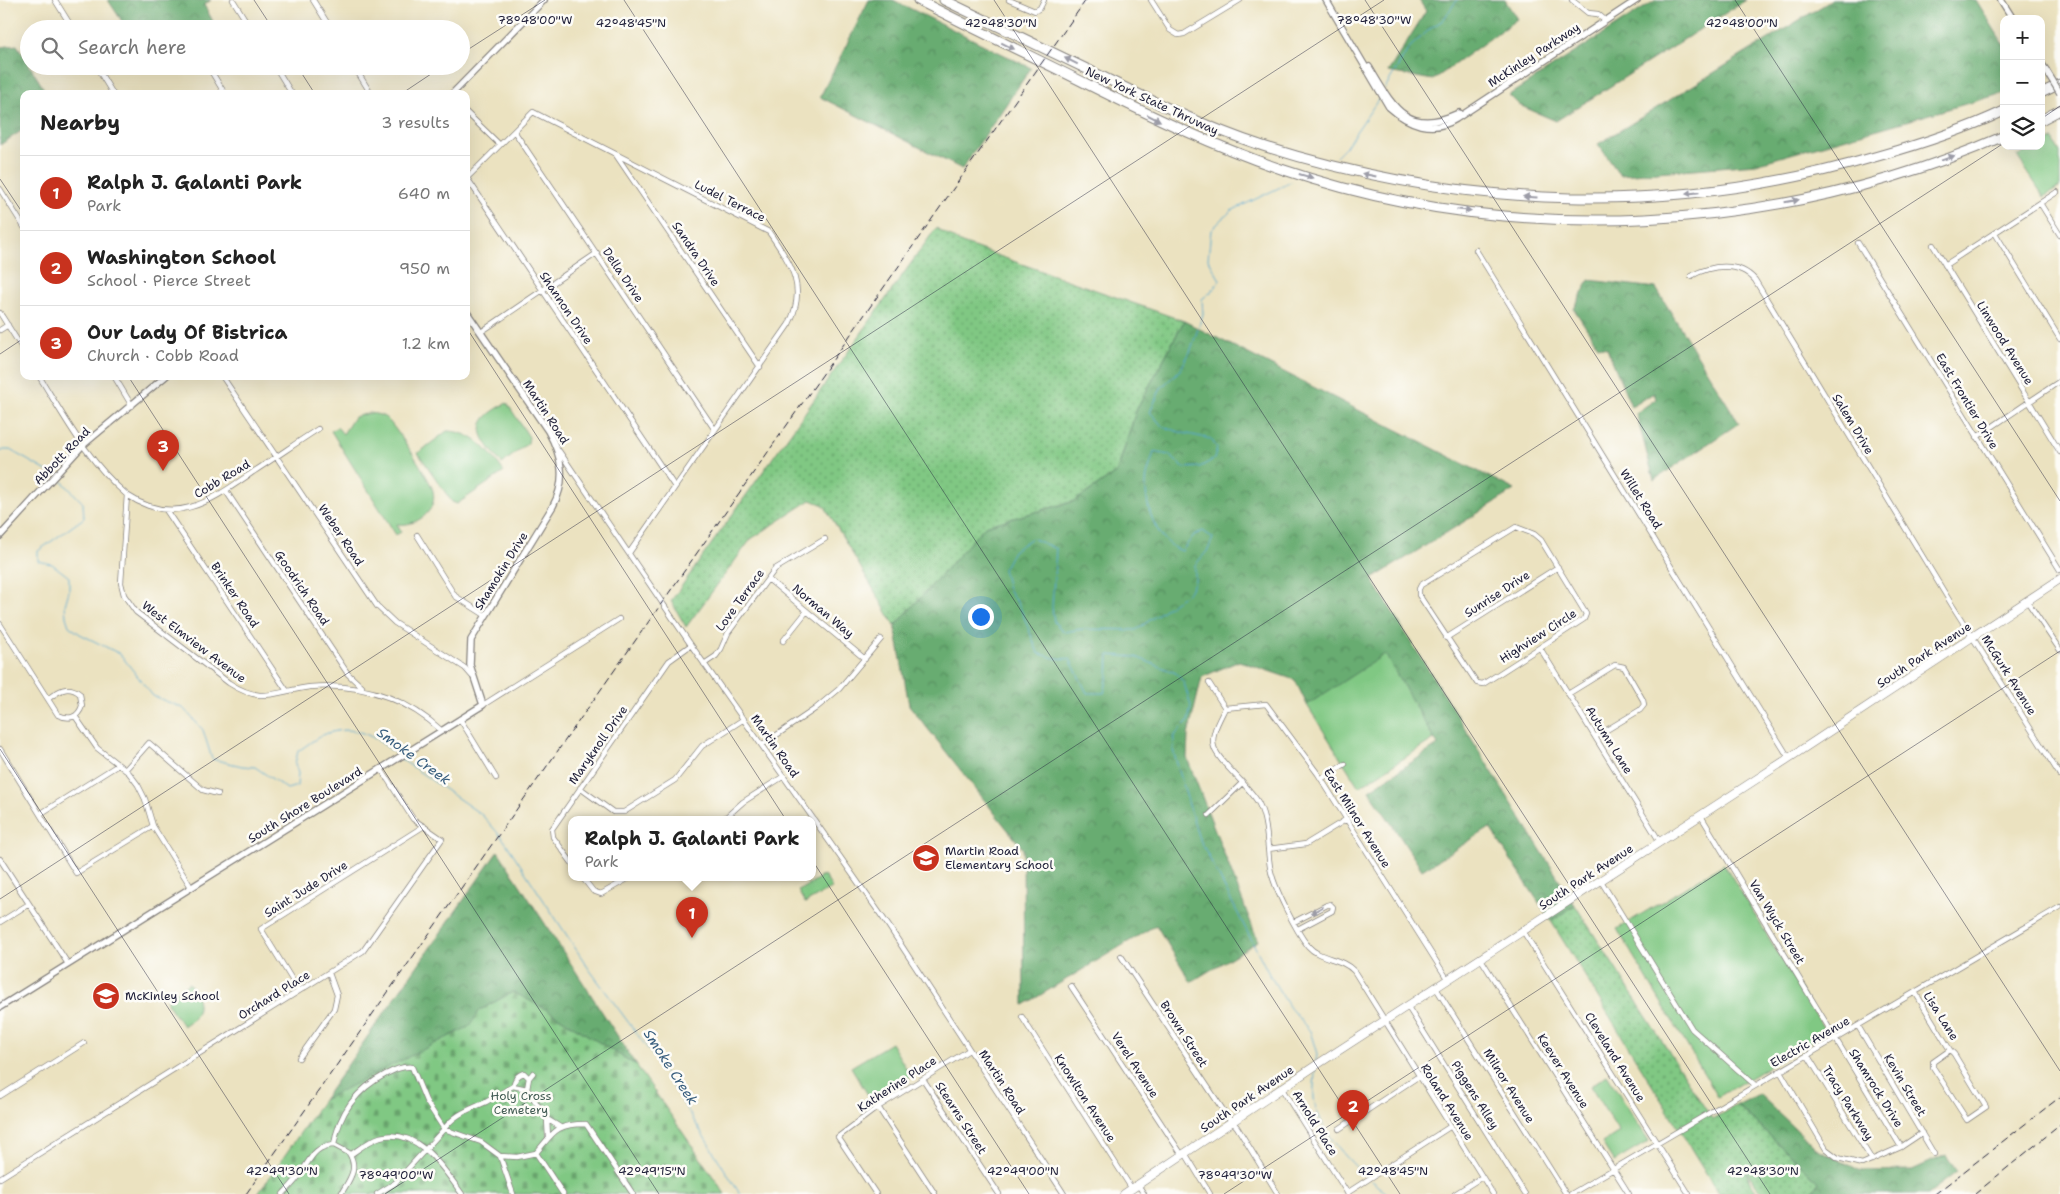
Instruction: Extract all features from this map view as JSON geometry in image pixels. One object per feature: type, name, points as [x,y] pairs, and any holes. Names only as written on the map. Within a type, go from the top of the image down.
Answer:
[{"type":"highway","name":"New York State Thruway","points":[[918,0],[1156,119],[1226,149],[1284,170],[1349,189],[1451,209],[1584,220],[1639,219],[1744,210],[1804,199],[1867,184],[1931,164],[2000,138]]},
{"type":"highway","name":"New York State Thruway","points":[[944,0],[1165,108],[1262,146],[1353,172],[1438,188],[1485,194],[1576,198],[1636,198],[1740,187],[1848,165],[1937,137],[2000,112]]},
{"type":"highway","points":[[2045,90],[2060,79]]},
{"type":"highway","points":[[2045,91],[2060,84]]},
{"type":"highway","points":[[2045,118],[2060,110]]},
{"type":"main road","name":"South Park Avenue","points":[[1124,1194],[1321,1062],[1701,816],[2060,579]]},
{"type":"street","points":[[55,0],[67,20]]},
{"type":"street","points":[[233,0],[245,20]]},
{"type":"street","points":[[313,0],[325,20]]},
{"type":"street","points":[[456,90],[544,0]]},
{"type":"street","points":[[1009,0],[1035,11],[1040,8],[1044,0]]},
{"type":"street","points":[[1151,0],[1172,33],[1178,35],[1184,34],[1240,0]]},
{"type":"street","name":"McKinley Parkway","points":[[1326,0],[1390,105],[1399,116],[1431,126],[1444,124],[1459,117],[1466,110],[1637,0]]},
{"type":"street","points":[[1572,0],[1588,13],[1598,14],[1605,20]]},
{"type":"street","points":[[2001,0],[2010,15]]},
{"type":"street","points":[[2045,69],[2060,93]]},
{"type":"street","points":[[101,75],[111,90]]},
{"type":"street","points":[[213,75],[223,90]]},
{"type":"street","points":[[280,75],[290,90]]},
{"type":"street","points":[[359,75],[369,90]]},
{"type":"street","name":"Ludel Terrace","points":[[500,145],[533,112],[769,232],[789,262],[796,278],[797,302],[790,324],[629,553]]},
{"type":"street","points":[[470,116],[500,145]]},
{"type":"street","name":"Della Drive","points":[[514,131],[716,430]]},
{"type":"street","name":"Shannon Drive","points":[[470,175],[500,145]]},
{"type":"street","name":"Sandra Drive","points":[[615,153],[760,367]]},
{"type":"street","name":"Shannon Drive","points":[[470,182],[676,487]]},
{"type":"street","points":[[0,189],[20,221]]},
{"type":"street","points":[[1945,265],[2058,192]]},
{"type":"street","points":[[2041,202],[2060,235]]},
{"type":"street","points":[[1995,233],[2060,339]]},
{"type":"street","name":"East Frontier Drive","points":[[1858,243],[2060,570]]},
{"type":"street","name":"Linwood Avenue","points":[[1933,245],[2060,452]]},
{"type":"street","name":"Willet Road","points":[[1476,250],[1789,758]]},
{"type":"street","points":[[481,332],[597,253]]},
{"type":"street","name":"Salem Drive","points":[[1691,276],[1702,271],[1732,266],[1747,272],[1755,280],[1973,636]]},
{"type":"street","points":[[0,313],[20,344]]},
{"type":"street","name":"Martin Road","points":[[470,317],[691,646],[812,816]]},
{"type":"street","points":[[0,330],[8,325]]},
{"type":"street","points":[[41,380],[82,446],[110,480],[127,495]]},
{"type":"street","points":[[116,380],[132,406]]},
{"type":"street","name":"Abbott Road","points":[[0,536],[82,446],[161,380]]},
{"type":"street","name":"Weber Road","points":[[225,380],[377,606],[395,623],[465,668],[473,677]]},
{"type":"street","points":[[1977,437],[2060,380]]},
{"type":"street","name":"Cobb Road","points":[[127,495],[147,506],[166,510],[181,510],[200,505],[226,491],[318,429]]},
{"type":"street","name":"Shamokin Drive","points":[[483,705],[470,665],[470,647],[474,633],[557,499],[562,476],[558,449]]},
{"type":"street","name":"Goodrich Road","points":[[226,491],[348,674],[368,690]]},
{"type":"street","name":"West Elmview Avenue","points":[[127,495],[120,583],[124,595],[134,610],[239,690],[267,696],[287,691],[332,686],[368,690],[411,708],[442,731]]},
{"type":"street","name":"Brinker Road","points":[[166,510],[287,691]]},
{"type":"street","name":"Highview Circle","points":[[1516,527],[1522,528],[1538,537],[1558,567],[1586,614],[1584,619],[1480,684],[1473,680],[1418,592],[1422,585],[1516,527]]},
{"type":"street","points":[[418,535],[454,596],[485,615]]},
{"type":"street","name":"Love Terrace","points":[[704,664],[716,656],[728,633],[775,569],[825,539]]},
{"type":"street","name":"Sunrise Drive","points":[[1446,638],[1558,567]]},
{"type":"street","name":"Norman Way","points":[[768,579],[865,659]]},
{"type":"street","points":[[2027,601],[2060,650]]},
{"type":"street","points":[[783,641],[807,611]]},
{"type":"street","name":"South Shore Boulevard","points":[[0,1007],[620,619]]},
{"type":"street","points":[[0,624],[58,715],[66,718],[76,716],[82,706],[82,698],[72,689],[64,689],[48,699]]},
{"type":"street","name":"McGurk Avenue","points":[[1973,636],[2060,775]]},
{"type":"street","points":[[762,745],[815,709],[839,689],[881,639]]},
{"type":"street","name":"Maryknoll Drive","points":[[568,858],[553,837],[552,830],[669,661],[691,646]]},
{"type":"street","name":"Autumn Lane","points":[[1540,648],[1660,842]]},
{"type":"street","points":[[1568,694],[1615,665],[1624,667],[1644,705],[1640,710],[1595,737]]},
{"type":"street","points":[[1209,683],[1225,708]]},
{"type":"street","name":"East Milnor Avenue","points":[[1225,708],[1266,704],[1321,779],[1448,980]]},
{"type":"street","name":"Roland Avenue","points":[[1225,708],[1214,735],[1214,750],[1256,799],[1262,812],[1275,887],[1294,922],[1307,944],[1314,951],[1343,962],[1354,971],[1493,1194]]},
{"type":"street","points":[[76,716],[91,741],[134,778],[142,791],[153,826],[192,887]]},
{"type":"street","points":[[460,719],[496,778]]},
{"type":"street","points":[[580,788],[612,812],[624,812],[675,780],[702,746],[744,719]]},
{"type":"street","points":[[125,770],[149,743],[203,790],[218,794]]},
{"type":"street","points":[[0,749],[76,873],[153,826]]},
{"type":"street","points":[[1321,779],[1345,764]]},
{"type":"street","points":[[40,814],[118,765]]},
{"type":"street","name":"Orchard Place","points":[[0,1178],[363,951],[442,839],[413,819],[381,769]]},
{"type":"street","points":[[727,816],[743,802],[784,776]]},
{"type":"street","points":[[1209,815],[1243,782]]},
{"type":"street","name":"Van Wyck Street","points":[[1701,816],[1834,1039]]},
{"type":"street","points":[[1268,849],[1306,844],[1347,819]]},
{"type":"street","name":"Martin Road","points":[[816,822],[888,926],[1064,1194]]},
{"type":"street","name":"Saint Jude Drive","points":[[299,991],[261,929],[424,826]]},
{"type":"street","points":[[0,859],[68,964]]},
{"type":"street","points":[[585,881],[593,891],[601,894],[624,881]]},
{"type":"street","points":[[1600,881],[1692,1028],[1755,1085]]},
{"type":"street","points":[[0,922],[29,904]]},
{"type":"street","points":[[1294,922],[1326,905],[1330,904],[1333,907],[1332,911],[1298,929]]},
{"type":"street","name":"Electric Avenue","points":[[1571,1194],[2060,907]]},
{"type":"street","name":"Cleveland Avenue","points":[[1523,931],[1690,1194]]},
{"type":"street","name":"Brown Street","points":[[1121,956],[1278,1194]]},
{"type":"street","name":"Keever Avenue","points":[[1481,959],[1629,1194]]},
{"type":"street","points":[[299,1058],[334,1009],[336,995],[329,973]]},
{"type":"street","name":"Verel Avenue","points":[[1071,986],[1210,1194]]},
{"type":"street","name":"Milnor Avenue","points":[[1436,988],[1566,1194]]},
{"type":"street","name":"Lisa Lane","points":[[1915,992],[1986,1107],[1967,1120],[1933,1067],[1932,1062],[1936,1058],[1950,1050]]},
{"type":"street","name":"Piggens Alley","points":[[1408,1007],[1525,1194]]},
{"type":"street","name":"Knowlton Avenue","points":[[1022,1018],[1135,1187],[1144,1194]]},
{"type":"street","name":"Kevin Street","points":[[1858,1026],[1934,1154]]},
{"type":"street","name":"Shamrock Drive","points":[[1834,1039],[1900,1147]]},
{"type":"street","points":[[0,1096],[84,1043]]},
{"type":"street","name":"Katherine Place","points":[[876,1194],[838,1137],[878,1107],[969,1050]]},
{"type":"street","name":"Tracy Parkway","points":[[1808,1056],[1872,1160]]},
{"type":"street","points":[[334,1145],[339,1124],[348,1106],[358,1093],[370,1082],[393,1070],[406,1066],[412,1067],[426,1101],[444,1129],[481,1142],[500,1156],[518,1157],[536,1153],[548,1137],[560,1127],[586,1124],[632,1192],[624,1194]]},
{"type":"street","points":[[1780,1071],[1826,1149],[1838,1158],[1862,1164],[1900,1147],[1922,1132]]},
{"type":"street","points":[[377,1194],[395,1183],[452,1119],[513,1086],[520,1074],[524,1073],[529,1078]]},
{"type":"street","points":[[533,1073],[529,1078],[527,1089],[547,1119],[560,1127]]},
{"type":"street","points":[[1339,1129],[1419,1076]]},
{"type":"street","name":"Stearns Street","points":[[923,1078],[999,1194]]},
{"type":"street","points":[[513,1086],[527,1089]]},
{"type":"street","name":"Arnold Place","points":[[1282,1089],[1348,1194]]},
{"type":"street","points":[[878,1107],[934,1194]]},
{"type":"street","points":[[547,1119],[548,1137]]},
{"type":"street","points":[[1348,1194],[1450,1126]]},
{"type":"street","points":[[350,1155],[380,1137],[396,1136],[409,1139],[439,1162],[462,1194]]},
{"type":"street","points":[[283,1194],[304,1169],[316,1150],[325,1145],[334,1145],[350,1155],[354,1167],[353,1176],[341,1194]]},
{"type":"street","points":[[536,1153],[563,1194]]},
{"type":"street","points":[[500,1156],[513,1194]]},
{"type":"street","points":[[1455,1194],[1482,1177]]},
{"type":"green space","points":[[108,0],[211,0],[204,5],[212,20],[121,20]]},
{"type":"green space","points":[[869,0],[893,0],[1031,68],[962,169],[820,97]]},
{"type":"green space","points":[[1419,0],[1505,0],[1517,19],[1433,80],[1388,72],[1426,11]]},
{"type":"green space","points":[[1656,0],[1746,0],[1556,121],[1519,105],[1509,95]]},
{"type":"green space","points":[[1832,0],[1976,0],[2000,39],[2000,94],[1756,164],[1620,175],[1598,144]]},
{"type":"green space","points":[[17,45],[20,50],[20,75],[35,75],[45,90],[20,90],[20,132],[0,145],[0,47]]},
{"type":"green space","points":[[2053,140],[2060,152],[2060,187],[2044,197],[2017,156],[2030,150],[2045,150],[2045,144]]},
{"type":"green space","points":[[936,228],[962,243],[1184,321],[1136,411],[1117,472],[1075,501],[985,526],[895,626],[824,505],[811,500],[751,539],[686,627],[671,601]]},
{"type":"green space","points":[[1589,280],[1656,288],[1739,423],[1654,480],[1636,413],[1656,399],[1654,393],[1631,406],[1607,348],[1598,346],[1574,309]]},
{"type":"green space","points":[[1184,321],[1515,490],[1372,579],[1575,905],[1551,921],[1490,828],[1422,870],[1369,790],[1438,745],[1385,655],[1307,705],[1295,680],[1239,661],[1202,677],[1188,735],[1187,758],[1258,941],[1191,982],[1156,925],[1024,1005],[1023,849],[909,705],[895,626],[985,526],[1075,501],[1117,472],[1136,411]]},
{"type":"green space","points":[[507,403],[529,437],[528,443],[502,464],[483,438],[481,431],[486,417]]},
{"type":"green space","points":[[370,413],[384,417],[392,424],[420,465],[433,491],[434,499],[429,511],[411,523],[397,524],[401,532],[396,535],[331,431],[337,427],[343,434],[354,417]]},
{"type":"green space","points":[[447,431],[465,435],[480,444],[504,472],[457,504],[452,502],[418,453]]},
{"type":"green space","points":[[1385,654],[1434,739],[1359,787],[1307,705]]},
{"type":"green space","points":[[498,851],[637,1066],[547,1010],[513,992],[480,1010],[471,1026],[323,1100]]},
{"type":"green space","points":[[1724,864],[1826,1032],[1718,1097],[1617,929]]},
{"type":"green space","points":[[824,875],[832,888],[805,903],[798,891]]},
{"type":"green space","points":[[1575,905],[1712,1119],[1737,1105],[1819,1182],[1810,1194],[1763,1194],[1744,1168],[1757,1194],[1719,1194],[1551,921]]},
{"type":"green space","points":[[189,983],[196,995],[198,1007],[194,1017],[183,1026],[167,1003],[168,998]]},
{"type":"green space","name":"Holy Cross Cemetery","points":[[513,992],[547,1010],[637,1066],[725,1194],[258,1194],[323,1100],[470,1026],[480,1010]]},
{"type":"green space","points":[[891,1043],[909,1073],[909,1080],[873,1103],[851,1067]]},
{"type":"green space","points":[[1607,1075],[1649,1141],[1614,1162],[1602,1143],[1619,1132],[1590,1086]]},
{"type":"green space","points":[[1759,1094],[1816,1148],[1861,1171],[1912,1170],[1946,1155],[1957,1172],[1928,1194],[1810,1194],[1819,1182],[1737,1105]]},
{"type":"waterway","points":[[1385,88],[1409,48],[1443,20],[1457,0]]},
{"type":"waterway","points":[[1336,156],[1347,145],[1380,97]]},
{"type":"waterway","points":[[1291,182],[1231,211],[1211,230],[1208,259],[1220,280],[1212,291],[1202,299],[1203,314],[1190,352],[1180,370],[1161,388],[1150,412],[1163,427],[1211,439],[1217,448],[1214,459],[1200,467],[1184,468],[1169,455],[1154,452],[1147,475],[1146,485],[1149,508],[1152,519],[1164,539],[1182,551],[1194,535],[1203,531],[1213,538],[1208,550],[1195,565],[1195,581],[1189,592],[1136,630],[1082,629],[1064,632],[1054,622],[1052,607],[1056,549],[1032,538],[1013,551],[1003,569],[1008,589],[1020,607],[1038,653],[1054,658],[1070,659],[1087,693],[1104,693],[1108,676],[1109,655],[1136,657],[1176,673],[1184,683],[1191,706],[1188,722],[1175,735],[1173,750],[1198,836],[1269,974],[1290,1008],[1310,1031],[1317,1054],[1316,1062]]},
{"type":"waterway","name":"Smoke Creek","points":[[0,452],[10,450],[52,474]]},
{"type":"waterway","name":"Smoke Creek","points":[[58,477],[83,503],[84,518],[38,551],[38,561],[52,564],[69,577],[69,591],[65,605],[69,626],[80,634],[120,654],[153,696],[183,708],[203,730],[212,759],[255,767],[287,789],[297,786],[298,773],[295,764],[298,751],[328,733],[342,730],[359,732],[375,739],[398,756]]},
{"type":"waterway","name":"Smoke Creek","points":[[401,759],[482,815],[504,840],[589,969],[654,1057],[740,1194]]},
{"type":"waterway","points":[[1315,1070],[1314,1098],[1321,1120],[1342,1152],[1368,1178]]},
{"type":"waterway","points":[[1371,1181],[1388,1194]]},
{"type":"railway","points":[[246,1194],[1086,0]]},
{"type":"railway","points":[[1935,1194],[2060,1097]]},
{"type":"railway","points":[[1975,1194],[2060,1125]]},
{"type":"place","name":"Our Lady Of Bistrica","points":[[163,471]]},
{"type":"place","name":"Martin Road Elementary School","points":[[926,858]]},
{"type":"place","name":"Ralph J. Galanti Park","points":[[692,938]]},
{"type":"place","name":"McKinley School","points":[[106,996]]},
{"type":"place","name":"Washington School","points":[[1353,1131]]}]
